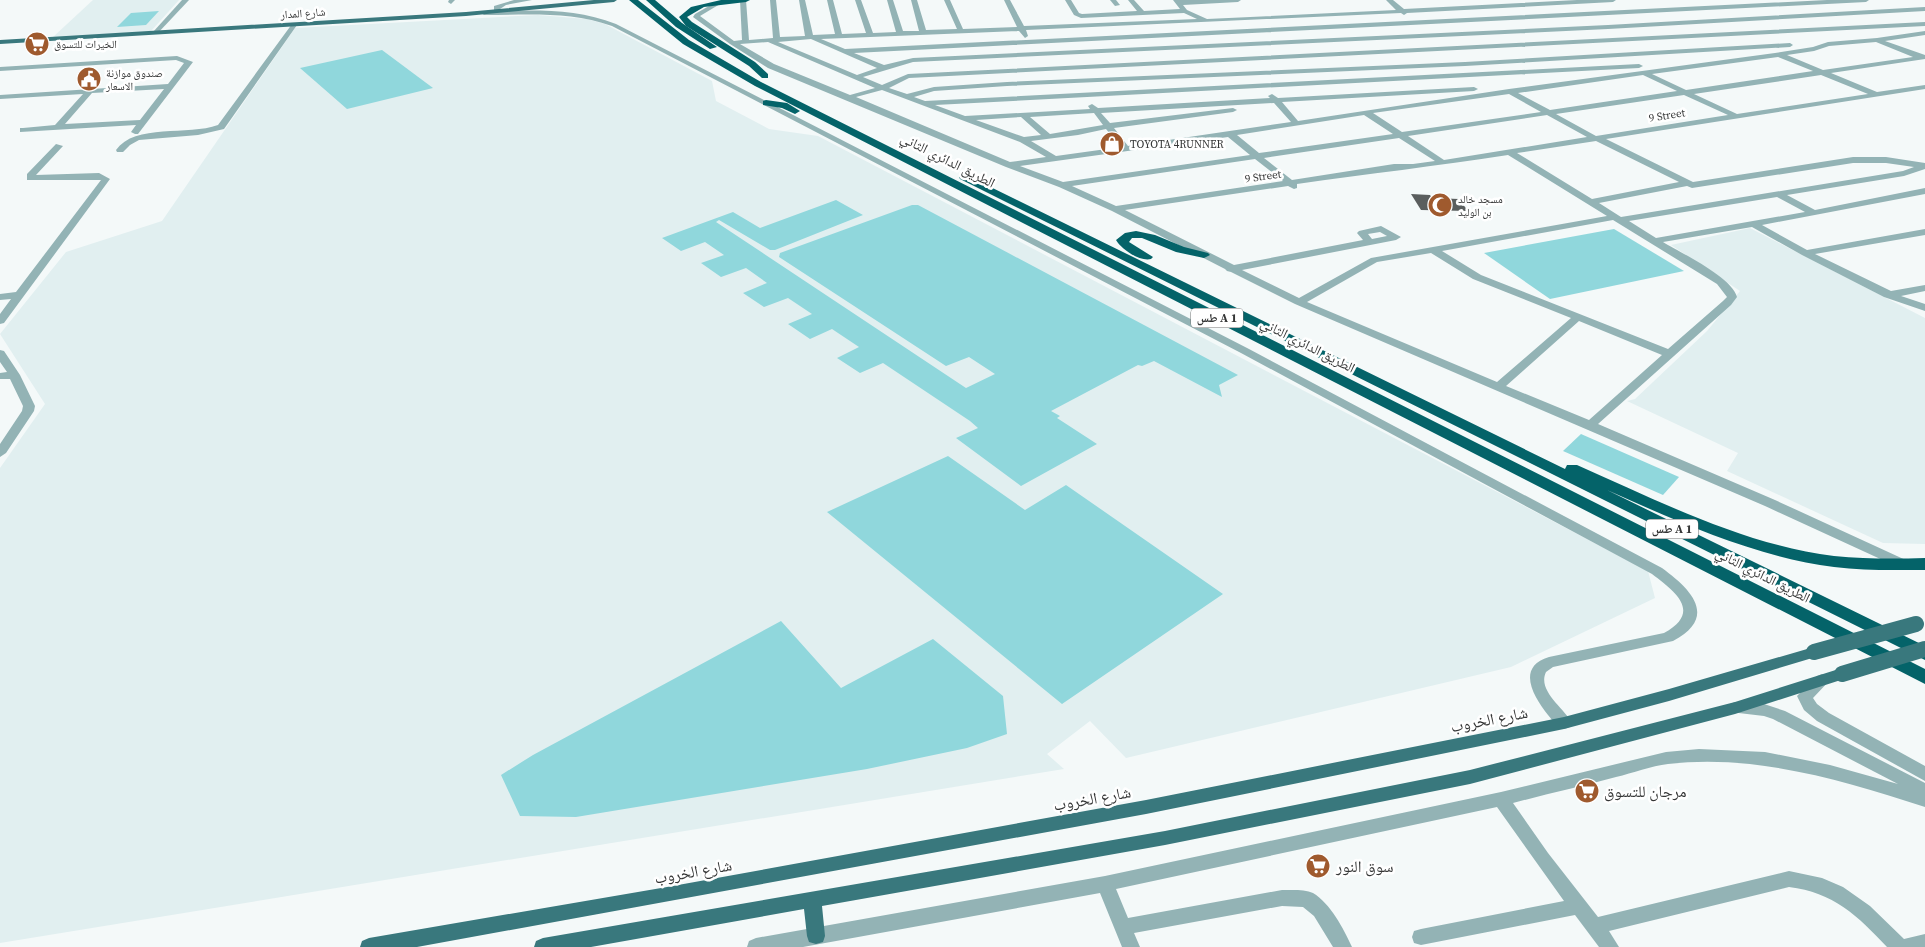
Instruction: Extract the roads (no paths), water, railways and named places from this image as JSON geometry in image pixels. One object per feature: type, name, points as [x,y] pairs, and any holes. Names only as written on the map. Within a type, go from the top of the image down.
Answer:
[{"type":"highway","name":"الطريق الدائري الثاني","points":[[633,0],[686,42],[733,69],[1218,319],[1925,677]]},
{"type":"highway","name":"الطريق الدائري الثاني","points":[[650,0],[679,25],[728,57],[764,76],[1252,321],[1925,654]]},
{"type":"highway","points":[[744,0],[718,3],[691,10],[683,17],[689,24],[752,64],[764,76]]},
{"type":"highway","points":[[733,69],[736,78],[757,92],[764,102],[784,106],[810,119],[844,127]]},
{"type":"highway","points":[[1204,255],[1181,250],[1144,234],[1130,234],[1122,240],[1133,250],[1236,303],[1252,321]]},
{"type":"highway","points":[[1419,404],[1498,435],[1688,521],[1751,543],[1790,555],[1827,562],[1870,566],[1925,564]]},
{"type":"main road","name":"شارع المدار","points":[[2,43],[484,13],[613,0]]},
{"type":"main road","name":"شارع الخروب","points":[[369,947],[677,894],[1146,807],[1564,723],[1669,695],[1920,622]]},
{"type":"main road","points":[[543,947],[1165,838],[1470,777],[1735,708],[1925,648]]},
{"type":"main road","points":[[812,900],[816,936]]},
{"type":"street","points":[[155,33],[186,0]]},
{"type":"street","points":[[502,11],[496,10],[496,7],[505,3],[529,0]]},
{"type":"street","points":[[744,0],[746,42]]},
{"type":"street","points":[[773,0],[777,40]]},
{"type":"street","points":[[802,0],[809,36],[908,76],[1449,50],[1925,24]]},
{"type":"street","points":[[830,0],[839,36]]},
{"type":"street","points":[[858,0],[870,35]]},
{"type":"street","points":[[890,0],[900,34]]},
{"type":"street","points":[[914,0],[923,33]]},
{"type":"street","points":[[947,0],[961,31]]},
{"type":"street","points":[[1007,0],[1035,55]]},
{"type":"street","points":[[1068,0],[1076,14],[1081,16],[1185,11]]},
{"type":"street","points":[[1131,0],[1141,12]]},
{"type":"street","points":[[1177,2],[1238,0]]},
{"type":"street","points":[[1389,0],[1487,82]]},
{"type":"street","points":[[732,43],[814,37],[1278,18],[1612,0]]},
{"type":"street","points":[[1773,0],[1781,4]]},
{"type":"street","points":[[846,51],[1866,0]]},
{"type":"street","points":[[1674,1],[1758,47],[1875,94]]},
{"type":"street","points":[[1177,2],[1185,11],[1206,21],[1296,122]]},
{"type":"street","points":[[1834,2],[1860,13]]},
{"type":"street","points":[[718,3],[696,16],[732,43],[771,66],[1062,185],[1130,216],[1298,302],[1770,503],[1907,566]]},
{"type":"street","points":[[1567,3],[1670,64]]},
{"type":"street","points":[[1892,3],[1925,17]]},
{"type":"street","points":[[1490,6],[1506,18]]},
{"type":"street","points":[[1733,7],[1756,18]]},
{"type":"street","points":[[857,77],[912,60],[1608,27],[1925,9]]},
{"type":"street","points":[[484,13],[569,14],[604,20],[1263,360],[1504,488],[1669,579],[1686,598],[1690,606],[1691,620],[1684,630],[1657,640],[1550,662],[1541,666],[1537,672],[1538,686],[1543,696],[1564,723]]},
{"type":"street","points":[[1805,16],[1832,29]]},
{"type":"street","points":[[1278,18],[1292,30]]},
{"type":"street","points":[[1477,20],[1494,32]]},
{"type":"street","points":[[120,150],[128,141],[139,138],[205,133],[222,127],[294,25]]},
{"type":"street","points":[[1332,28],[1376,68]]},
{"type":"street","points":[[1537,30],[1558,44]]},
{"type":"street","points":[[1804,31],[1826,44]]},
{"type":"street","points":[[906,97],[938,88],[1465,64],[1562,57],[1826,44],[1877,40],[1925,33]]},
{"type":"street","points":[[768,40],[882,88],[1023,140],[1053,158]]},
{"type":"street","points":[[1877,40],[1925,58]]},
{"type":"street","points":[[1010,165],[1126,147],[1230,134],[1365,112],[1814,49],[1826,44]]},
{"type":"street","points":[[1510,46],[1530,59]]},
{"type":"street","points":[[1058,54],[1069,69],[1074,82],[1083,96],[1126,147]]},
{"type":"street","points":[[1013,56],[1018,71]]},
{"type":"street","points":[[1562,57],[1578,69]]},
{"type":"street","points":[[1062,185],[1925,58]]},
{"type":"street","points":[[0,69],[185,59],[188,62],[135,132]]},
{"type":"street","points":[[926,103],[1479,76],[1714,62]]},
{"type":"street","points":[[1398,66],[1411,78]]},
{"type":"street","points":[[1644,73],[1736,116]]},
{"type":"street","points":[[849,97],[882,88],[908,76]]},
{"type":"street","points":[[1387,79],[1403,93]]},
{"type":"street","points":[[0,97],[170,86]]},
{"type":"street","name":"9 Street","points":[[1115,209],[1400,172],[1413,167],[1442,162],[1925,87]]},
{"type":"street","points":[[1023,140],[1048,137],[1096,110],[1278,102],[1494,88],[1510,92],[1595,138],[1692,185],[1853,160],[1878,159],[1925,166]]},
{"type":"street","points":[[1905,89],[1925,97]]},
{"type":"street","points":[[61,127],[59,125],[90,91]]},
{"type":"street","points":[[965,118],[1023,115],[1070,123],[1110,127],[1278,102]]},
{"type":"street","points":[[1365,112],[1442,162]]},
{"type":"street","points":[[1023,115],[1048,137]]},
{"type":"street","points":[[23,130],[142,122]]},
{"type":"street","points":[[1230,134],[1295,186]]},
{"type":"street","points":[[0,321],[106,179],[100,176],[30,178],[59,146]]},
{"type":"street","points":[[1509,152],[1721,282],[1731,293],[1732,297],[1590,425]]},
{"type":"street","points":[[1298,302],[1374,260],[1617,218],[1904,173],[1925,166]]},
{"type":"street","points":[[1591,202],[1687,183]]},
{"type":"street","name":"9 Street","points":[[1130,216],[1160,209],[1295,186]]},
{"type":"street","points":[[1655,241],[1925,191]]},
{"type":"street","points":[[1777,193],[1814,213]]},
{"type":"street","points":[[1754,224],[1805,253],[1888,295],[1925,308]]},
{"type":"street","points":[[1805,253],[1925,232]]},
{"type":"street","points":[[1230,268],[1370,242]]},
{"type":"street","points":[[1432,249],[1477,277],[1668,353]]},
{"type":"street","points":[[1888,295],[1925,288]]},
{"type":"street","points":[[0,297],[19,295]]},
{"type":"street","points":[[1498,387],[1578,317]]},
{"type":"street","points":[[0,353],[14,375],[29,406],[28,411],[6,436],[0,453]]},
{"type":"street","points":[[0,376],[14,375]]},
{"type":"street","points":[[1822,680],[1805,696],[1806,701],[1814,710],[1822,717],[1925,774]]},
{"type":"street","points":[[1735,708],[1764,710],[1779,715],[1925,791]]},
{"type":"street","points":[[756,947],[1105,884],[1501,799],[1666,758],[1693,754],[1745,756],[1798,765],[1881,785],[1925,800]]},
{"type":"street","points":[[1501,799],[1542,858],[1610,947]]},
{"type":"street","points":[[1594,926],[1789,880],[1804,880],[1843,895],[1873,919],[1899,947]]},
{"type":"street","points":[[1105,884],[1130,947]]},
{"type":"street","points":[[1122,926],[1282,898],[1307,899],[1320,910],[1343,947]]},
{"type":"street","points":[[1421,937],[1579,906]]},
{"type":"street","points":[[1905,947],[1925,942]]},
{"type":"place","name":"الخيرات للتسوق","points":[[37,44]]},
{"type":"place","name":"صندوق موازنة الاسعار","points":[[89,79]]},
{"type":"place","name":"TOYOTA 4RUNNER","points":[[1112,144]]},
{"type":"place","name":"مسجد خالد بن الوليد","points":[[1440,205]]},
{"type":"place","name":"مرجان للتسوق","points":[[1587,791]]},
{"type":"place","name":"سوق النور","points":[[1318,866]]}]
